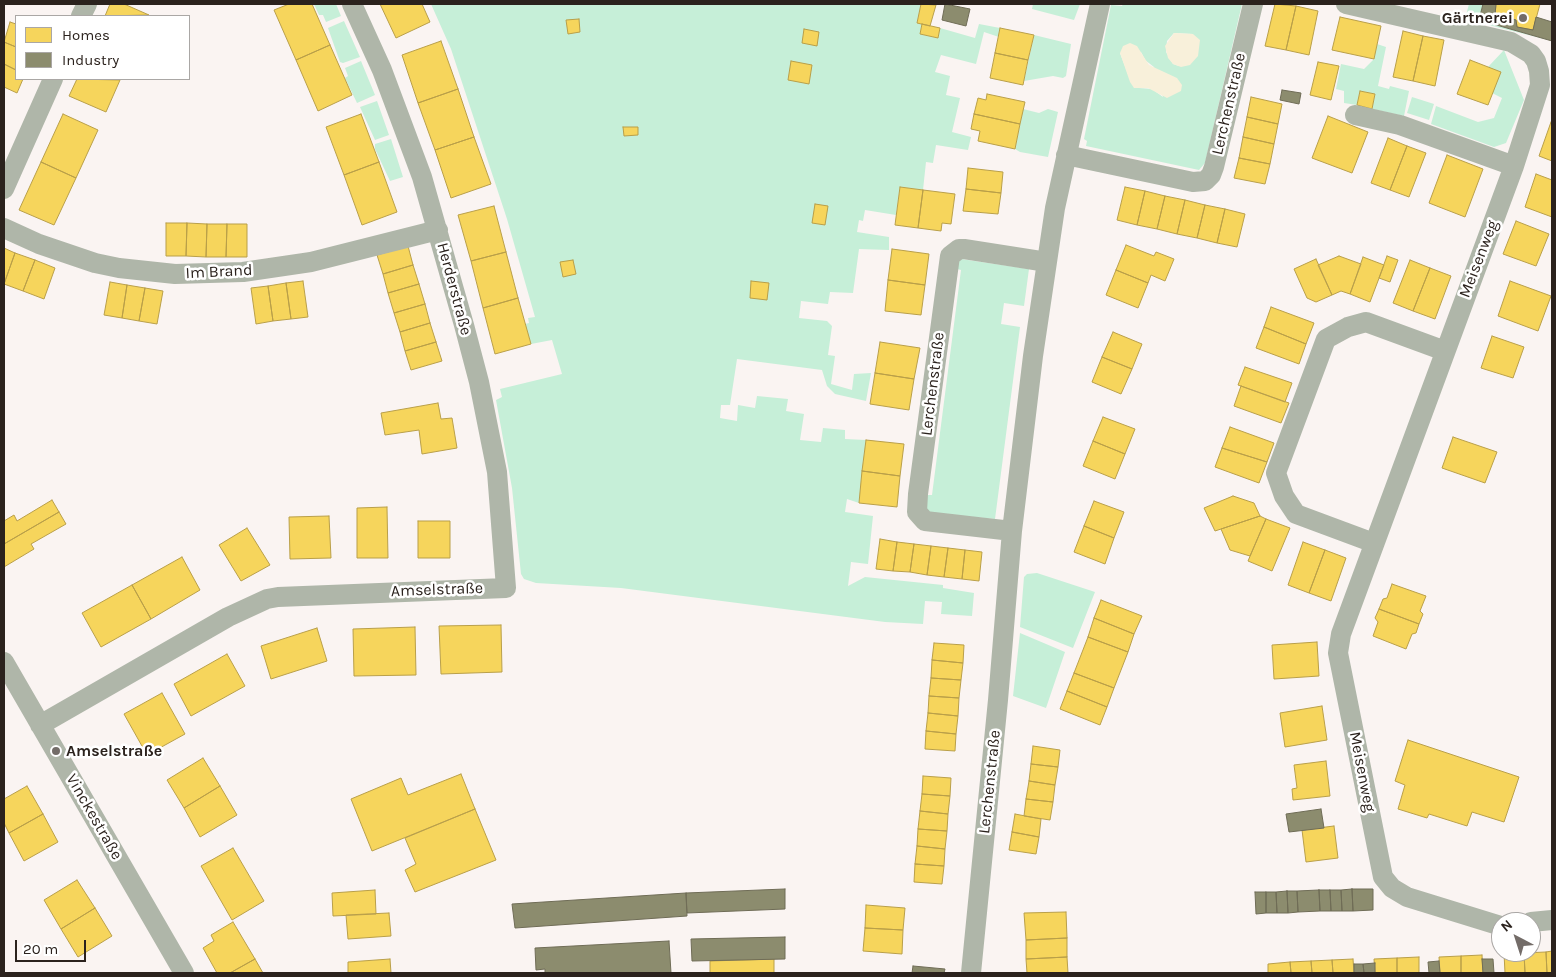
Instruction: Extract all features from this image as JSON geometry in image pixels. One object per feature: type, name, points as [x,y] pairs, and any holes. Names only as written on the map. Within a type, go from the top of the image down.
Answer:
[{"type":"street","name":"Herderstraße","points":[[352,4],[404,126],[438,230],[474,363],[490,431],[497,472],[506,588]]},
{"type":"street","name":"Lerchenstraße","points":[[971,973],[998,700],[1012,531],[1033,356],[1046,262],[1066,155],[1100,4]]},
{"type":"street","name":"Lerchenstraße","points":[[1066,155],[1193,182],[1205,181],[1211,175],[1214,166],[1253,4]]},
{"type":"street","name":"Meisenweg","points":[[1346,4],[1511,42],[1531,54],[1539,71],[1540,85],[1514,166],[1374,542],[1341,634],[1338,652],[1383,877],[1392,888],[1407,897],[1491,923]]},
{"type":"street","points":[[4,189],[53,80]]},
{"type":"street","points":[[1355,115],[1400,125],[1514,166]]},
{"type":"street","name":"Im Brand","points":[[4,228],[40,244],[95,263],[119,268],[175,274],[243,272],[312,262],[438,230]]},
{"type":"street","name":"Lerchenstraße","points":[[1012,531],[925,521],[920,518],[917,508],[921,475],[950,256],[959,249],[964,249],[1046,262]]},
{"type":"street","points":[[1374,542],[1296,514],[1284,496],[1276,473],[1326,339],[1348,327],[1366,322],[1445,351]]},
{"type":"street","name":"Amselstraße","points":[[40,725],[228,617],[267,599],[288,596],[506,588]]},
{"type":"street","name":"Vinckestraße","points":[[4,662],[184,973]]},
{"type":"green space","points":[[314,4],[336,4],[341,16],[326,22],[323,15],[319,15]]},
{"type":"green space","points":[[431,4],[921,4],[917,23],[922,24],[920,34],[938,38],[940,28],[975,38],[979,24],[1000,28],[999,37],[984,32],[976,64],[941,55],[935,72],[950,76],[946,95],[960,98],[952,132],[971,137],[968,150],[936,145],[933,163],[926,162],[923,190],[900,187],[896,215],[865,210],[863,221],[859,220],[857,232],[889,237],[889,250],[859,249],[853,293],[830,292],[828,304],[801,301],[799,318],[827,321],[832,326],[828,355],[835,356],[831,384],[852,390],[854,374],[871,373],[866,401],[835,394],[827,386],[822,370],[737,359],[730,405],[721,405],[720,418],[737,421],[738,405],[755,408],[757,396],[788,399],[786,411],[804,414],[800,440],[821,442],[823,428],[845,430],[845,439],[866,440],[859,503],[847,499],[845,512],[873,516],[868,564],[851,562],[848,586],[865,577],[943,585],[943,588],[974,593],[972,616],[941,614],[942,602],[925,601],[923,624],[885,622],[621,588],[536,583],[524,579],[521,574],[512,488],[496,400],[502,397],[500,389],[562,374],[552,340],[531,344],[525,324],[529,323],[528,318],[535,317],[507,219],[451,49]]},
{"type":"green space","points":[[1033,4],[1080,4],[1074,20],[1032,9]]},
{"type":"green space","points":[[1123,4],[1242,4],[1205,163],[1199,170],[1086,146],[1087,141],[1084,139],[1111,5],[1122,6]],"holes":[[[1174,33],[1193,34],[1179,66],[1173,64],[1166,52],[1167,41]],[[1141,52],[1145,60],[1154,67],[1163,97],[1152,89],[1139,88],[1128,74],[1120,53]]]},
{"type":"green space","points":[[1469,4],[1483,4],[1479,20],[1552,41],[1465,19]]},
{"type":"green space","points":[[344,21],[360,57],[343,63],[340,62],[328,28]]},
{"type":"green space","points":[[1034,35],[1071,44],[1066,76],[1063,78],[1053,76],[1024,81]]},
{"type":"green space","points":[[1377,44],[1386,47],[1378,86],[1389,89],[1390,86],[1409,91],[1404,116],[1372,109],[1375,94],[1360,91],[1357,105],[1344,103],[1344,91],[1336,89],[1341,64],[1364,69],[1374,59]]},
{"type":"green space","points":[[1504,50],[1524,100],[1506,143],[1494,147],[1431,124],[1436,106],[1478,122],[1494,118],[1502,98],[1492,93],[1488,67]]},
{"type":"green space","points":[[361,61],[375,95],[357,103],[345,78],[348,76],[345,68]]},
{"type":"green space","points":[[1412,97],[1434,104],[1429,120],[1407,113]]},
{"type":"green space","points":[[377,101],[389,135],[375,140],[360,107]]},
{"type":"green space","points":[[1023,109],[1039,113],[1048,109],[1058,112],[1048,157],[1020,152],[1015,149]]},
{"type":"green space","points":[[391,139],[403,177],[390,181],[375,149],[375,144]]},
{"type":"green space","points":[[961,259],[1029,269],[1024,306],[1004,303],[1001,324],[1020,327],[995,519],[931,513],[927,510],[923,495],[932,495],[961,270],[953,268]]},
{"type":"green space","points":[[1037,573],[1095,592],[1073,648],[1020,627],[1024,577],[1027,574]]},
{"type":"green space","points":[[1020,633],[1065,652],[1046,708],[1013,696]]},
{"type":"sand","points":[[1174,33],[1193,34],[1200,40],[1198,56],[1190,65],[1181,67],[1173,64],[1168,58],[1165,46]]},
{"type":"sand","points":[[1130,43],[1137,46],[1149,65],[1177,78],[1182,85],[1181,91],[1167,98],[1148,88],[1134,88],[1120,53],[1123,46]]},
{"type":"building: Homes","points":[[110,4],[124,4],[149,15],[105,15]]},
{"type":"building: Homes","points":[[289,4],[312,4],[330,45],[296,60],[274,10]]},
{"type":"building: Homes","points":[[380,4],[422,4],[430,22],[396,38]]},
{"type":"building: Homes","points":[[921,4],[936,5],[930,26],[917,23]]},
{"type":"building: Homes","points":[[1275,4],[1296,6],[1286,50],[1265,46]]},
{"type":"building: Homes","name":"Gärtnerei","points":[[1496,4],[1540,4],[1533,30],[1517,27],[1516,20],[1495,15]]},
{"type":"building: Homes","points":[[1296,6],[1318,11],[1309,55],[1286,50]]},
{"type":"building: Homes","points":[[1340,17],[1381,26],[1374,59],[1332,50]]},
{"type":"building: Homes","points":[[579,19],[580,32],[568,34],[566,20]]},
{"type":"building: Homes","points":[[10,22],[15,24],[15,47],[4,42]]},
{"type":"building: Homes","points":[[922,24],[940,28],[938,38],[920,34]]},
{"type":"building: Homes","points":[[1000,28],[1034,35],[1028,60],[995,53]]},
{"type":"building: Homes","points":[[804,29],[819,32],[817,46],[802,43]]},
{"type":"building: Homes","points":[[1403,31],[1423,36],[1413,81],[1393,77]]},
{"type":"building: Homes","points":[[1423,36],[1444,40],[1435,86],[1413,81]]},
{"type":"building: Homes","points":[[441,41],[458,89],[418,103],[402,55]]},
{"type":"building: Homes","points":[[4,42],[15,47],[15,70],[4,64]]},
{"type":"building: Homes","points":[[330,45],[352,95],[318,111],[296,60]]},
{"type":"building: Homes","points":[[995,53],[1028,60],[1023,85],[990,78]]},
{"type":"building: Homes","points":[[1470,60],[1501,72],[1488,105],[1457,94]]},
{"type":"building: Homes","points":[[791,61],[812,65],[809,84],[788,80]]},
{"type":"building: Homes","points":[[1318,62],[1339,66],[1331,100],[1310,95]]},
{"type":"building: Homes","points":[[4,64],[15,70],[15,80],[23,80],[17,93],[4,87]]},
{"type":"building: Homes","points":[[77,80],[120,80],[106,112],[69,96]]},
{"type":"building: Homes","points":[[458,89],[474,137],[435,150],[418,103]]},
{"type":"building: Homes","points":[[1360,91],[1375,94],[1372,109],[1357,105]]},
{"type":"building: Homes","points":[[987,94],[1025,102],[1020,124],[974,114],[978,98],[986,100]]},
{"type":"building: Homes","points":[[1251,97],[1282,104],[1278,124],[1247,117]]},
{"type":"building: Homes","points":[[63,114],[98,130],[76,178],[41,162]]},
{"type":"building: Homes","points":[[361,114],[379,162],[344,175],[326,127]]},
{"type":"building: Homes","points":[[974,114],[1020,124],[1015,149],[978,141],[980,131],[971,129]]},
{"type":"building: Homes","points":[[1328,116],[1368,132],[1352,173],[1312,158]]},
{"type":"building: Homes","points":[[1247,117],[1278,124],[1274,144],[1243,137]]},
{"type":"building: Homes","points":[[1552,122],[1552,161],[1539,156]]},
{"type":"building: Homes","points":[[623,127],[638,127],[638,135],[624,136]]},
{"type":"building: Homes","points":[[474,137],[491,184],[451,198],[435,150]]},
{"type":"building: Homes","points":[[1243,137],[1274,144],[1270,164],[1239,158]]},
{"type":"building: Homes","points":[[1388,138],[1407,146],[1390,190],[1371,183]]},
{"type":"building: Homes","points":[[1407,146],[1426,153],[1409,197],[1390,190]]},
{"type":"building: Homes","points":[[1447,155],[1483,169],[1465,217],[1429,203]]},
{"type":"building: Homes","points":[[1239,158],[1270,164],[1265,184],[1234,178]]},
{"type":"building: Homes","points":[[41,162],[76,178],[54,225],[19,210]]},
{"type":"building: Homes","points":[[379,162],[397,212],[362,225],[344,175]]},
{"type":"building: Homes","points":[[968,168],[1003,172],[1001,193],[966,189]]},
{"type":"building: Homes","points":[[1536,174],[1552,180],[1552,217],[1525,207]]},
{"type":"building: Homes","points":[[900,187],[923,190],[918,228],[895,225]]},
{"type":"building: Homes","points":[[1125,187],[1145,191],[1137,225],[1117,220]]},
{"type":"building: Homes","points":[[966,189],[1001,193],[998,214],[963,211]]},
{"type":"building: Homes","points":[[923,190],[955,194],[951,224],[942,223],[941,231],[918,228]]},
{"type":"building: Homes","points":[[1145,191],[1165,196],[1157,229],[1137,225]]},
{"type":"building: Homes","points":[[1165,196],[1185,200],[1177,234],[1157,229]]},
{"type":"building: Homes","points":[[1185,200],[1205,205],[1197,238],[1177,234]]},
{"type":"building: Homes","points":[[815,204],[828,206],[825,225],[812,223]]},
{"type":"building: Homes","points":[[1205,205],[1225,209],[1217,243],[1197,238]]},
{"type":"building: Homes","points":[[494,206],[506,252],[471,261],[458,215]]},
{"type":"building: Homes","points":[[1225,209],[1245,214],[1237,247],[1217,243]]},
{"type":"building: Homes","points":[[1516,221],[1549,234],[1536,266],[1503,254]]},
{"type":"building: Homes","points":[[166,223],[187,223],[186,256],[166,256]]},
{"type":"building: Homes","points":[[187,223],[207,224],[206,257],[186,256]]},
{"type":"building: Homes","points":[[207,224],[227,224],[226,257],[206,257]]},
{"type":"building: Homes","points":[[227,224],[247,224],[247,257],[226,257]]},
{"type":"building: Homes","points":[[1126,245],[1154,256],[1156,252],[1174,259],[1165,281],[1151,275],[1148,283],[1116,270]]},
{"type":"building: Homes","points":[[408,246],[413,265],[383,274],[377,255]]},
{"type":"building: Homes","points":[[4,248],[15,253],[4,284]]},
{"type":"building: Homes","points":[[892,249],[929,254],[925,285],[888,280]]},
{"type":"building: Homes","points":[[506,252],[518,298],[483,308],[471,261]]},
{"type":"building: Homes","points":[[15,253],[35,260],[23,291],[4,284]]},
{"type":"building: Homes","points":[[1339,256],[1361,264],[1350,294],[1341,291],[1332,295],[1318,265]]},
{"type":"building: Homes","points":[[1387,256],[1398,260],[1390,282],[1379,278]]},
{"type":"building: Homes","points":[[1363,257],[1384,265],[1370,302],[1350,294]]},
{"type":"building: Homes","points":[[1316,259],[1332,295],[1316,302],[1307,298],[1294,269]]},
{"type":"building: Homes","points":[[35,260],[55,268],[44,299],[23,291]]},
{"type":"building: Homes","points":[[573,260],[576,274],[563,277],[560,262]]},
{"type":"building: Homes","points":[[1410,260],[1430,268],[1413,311],[1393,303]]},
{"type":"building: Homes","points":[[413,265],[419,284],[388,293],[383,274]]},
{"type":"building: Homes","points":[[1430,268],[1451,276],[1435,319],[1413,311]]},
{"type":"building: Homes","points":[[1116,270],[1148,283],[1138,308],[1106,295]]},
{"type":"building: Homes","points":[[888,280],[925,285],[921,315],[885,311]]},
{"type":"building: Homes","points":[[303,281],[308,317],[291,319],[286,283]]},
{"type":"building: Homes","points":[[751,281],[769,283],[767,300],[750,298]]},
{"type":"building: Homes","points":[[1510,281],[1551,296],[1538,331],[1498,316]]},
{"type":"building: Homes","points":[[110,282],[127,285],[122,318],[104,315]]},
{"type":"building: Homes","points":[[286,283],[291,319],[273,321],[268,286]]},
{"type":"building: Homes","points":[[419,284],[425,304],[394,313],[388,293]]},
{"type":"building: Homes","points":[[127,285],[145,288],[139,321],[122,318]]},
{"type":"building: Homes","points":[[268,286],[273,321],[256,324],[251,288]]},
{"type":"building: Homes","points":[[145,288],[163,291],[157,324],[139,321]]},
{"type":"building: Homes","points":[[518,298],[531,344],[495,354],[483,308]]},
{"type":"building: Homes","points":[[425,304],[430,323],[400,332],[394,313]]},
{"type":"building: Homes","points":[[1271,307],[1314,323],[1306,344],[1264,327]]},
{"type":"building: Homes","points":[[430,323],[436,342],[405,351],[400,332]]},
{"type":"building: Homes","points":[[1264,327],[1306,344],[1299,364],[1256,348]]},
{"type":"building: Homes","points":[[1113,332],[1142,344],[1132,369],[1102,357]]},
{"type":"building: Homes","points":[[1492,336],[1524,347],[1513,378],[1481,368]]},
{"type":"building: Homes","points":[[436,342],[442,361],[411,370],[405,351]]},
{"type":"building: Homes","points":[[880,342],[920,348],[914,379],[875,373]]},
{"type":"building: Homes","points":[[1102,357],[1132,369],[1121,394],[1092,382]]},
{"type":"building: Homes","points":[[1245,367],[1292,383],[1285,402],[1238,385]]},
{"type":"building: Homes","points":[[875,373],[914,379],[909,410],[870,404]]},
{"type":"building: Homes","points":[[1241,386],[1289,403],[1281,423],[1234,406]]},
{"type":"building: Homes","points":[[438,403],[441,419],[452,418],[457,448],[422,454],[419,430],[385,435],[381,413]]},
{"type":"building: Homes","points":[[1103,417],[1135,429],[1125,454],[1093,441]]},
{"type":"building: Homes","points":[[1230,427],[1274,443],[1267,462],[1222,448]]},
{"type":"building: Homes","points":[[1453,437],[1497,452],[1485,483],[1442,468]]},
{"type":"building: Homes","points":[[866,440],[904,444],[900,476],[862,471]]},
{"type":"building: Homes","points":[[1093,441],[1125,454],[1115,479],[1083,466]]},
{"type":"building: Homes","points":[[1222,448],[1267,462],[1259,483],[1215,467]]},
{"type":"building: Homes","points":[[862,471],[900,476],[897,507],[859,503]]},
{"type":"building: Homes","points":[[1233,496],[1254,503],[1260,516],[1215,531],[1204,508]]},
{"type":"building: Homes","points":[[52,500],[59,512],[4,544],[4,521],[14,515],[17,521]]},
{"type":"building: Homes","points":[[1094,501],[1124,512],[1114,538],[1084,526]]},
{"type":"building: Homes","points":[[387,507],[388,558],[357,558],[357,508]]},
{"type":"building: Homes","points":[[59,512],[66,524],[31,544],[34,549],[4,567],[4,544]]},
{"type":"building: Homes","points":[[329,516],[331,558],[290,559],[289,517]]},
{"type":"building: Homes","points":[[1260,516],[1266,519],[1250,556],[1230,550],[1221,529]]},
{"type":"building: Homes","points":[[1266,519],[1290,528],[1272,571],[1248,561]]},
{"type":"building: Homes","points":[[418,521],[450,521],[450,558],[418,558]]},
{"type":"building: Homes","points":[[1084,526],[1114,538],[1105,564],[1074,552]]},
{"type":"building: Homes","points":[[247,528],[270,565],[241,581],[219,545]]},
{"type":"building: Homes","points":[[880,539],[897,542],[893,571],[876,569]]},
{"type":"building: Homes","points":[[897,542],[914,544],[910,572],[893,571]]},
{"type":"building: Homes","points":[[1303,542],[1325,550],[1309,593],[1288,585]]},
{"type":"building: Homes","points":[[914,544],[931,546],[927,575],[910,572]]},
{"type":"building: Homes","points":[[931,546],[948,548],[944,577],[927,575]]},
{"type":"building: Homes","points":[[948,548],[965,550],[962,579],[944,577]]},
{"type":"building: Homes","points":[[965,550],[982,552],[979,581],[962,579]]},
{"type":"building: Homes","points":[[1325,550],[1346,558],[1331,601],[1309,593]]},
{"type":"building: Homes","points":[[182,557],[200,590],[151,619],[132,585]]},
{"type":"building: Homes","points":[[1392,584],[1426,596],[1420,611],[1423,614],[1419,624],[1379,609],[1383,599],[1387,598]]},
{"type":"building: Homes","points":[[132,585],[151,619],[101,647],[82,613]]},
{"type":"building: Homes","points":[[1101,600],[1142,616],[1134,634],[1094,618]]},
{"type":"building: Homes","points":[[1379,609],[1419,624],[1416,633],[1412,634],[1406,649],[1373,636],[1378,622],[1375,618]]},
{"type":"building: Homes","points":[[1094,618],[1134,634],[1128,652],[1088,637]]},
{"type":"building: Homes","points":[[501,625],[502,672],[441,674],[439,626]]},
{"type":"building: Homes","points":[[415,627],[416,675],[354,676],[353,629]]},
{"type":"building: Homes","points":[[317,628],[327,661],[271,679],[261,646]]},
{"type":"building: Homes","points":[[1088,637],[1128,652],[1114,688],[1074,673]]},
{"type":"building: Homes","points":[[1317,642],[1319,676],[1274,679],[1272,645]]},
{"type":"building: Homes","points":[[934,643],[964,645],[963,663],[932,660]]},
{"type":"building: Homes","points":[[227,654],[245,686],[191,716],[174,684]]},
{"type":"building: Homes","points":[[932,660],[963,663],[961,680],[931,678]]},
{"type":"building: Homes","points":[[1074,673],[1114,688],[1107,707],[1067,691]]},
{"type":"building: Homes","points":[[931,678],[961,680],[959,698],[929,696]]},
{"type":"building: Homes","points":[[1067,691],[1107,707],[1100,725],[1060,709]]},
{"type":"building: Homes","points":[[162,693],[185,734],[147,755],[124,714]]},
{"type":"building: Homes","points":[[929,696],[959,698],[958,716],[928,713]]},
{"type":"building: Homes","points":[[1322,706],[1327,740],[1285,747],[1280,713]]},
{"type":"building: Homes","points":[[928,713],[958,716],[956,734],[926,731]]},
{"type":"building: Homes","points":[[926,731],[956,734],[955,751],[925,749]]},
{"type":"building: Homes","points":[[1408,740],[1519,777],[1504,822],[1472,812],[1467,826],[1429,814],[1427,818],[1398,809],[1405,785],[1395,781]]},
{"type":"building: Homes","points":[[1033,746],[1060,750],[1058,767],[1031,764]]},
{"type":"building: Homes","points":[[203,758],[220,786],[184,808],[167,780]]},
{"type":"building: Homes","points":[[1326,761],[1330,796],[1293,800],[1292,789],[1297,788],[1294,765]]},
{"type":"building: Homes","points":[[1031,764],[1058,767],[1055,785],[1029,781]]},
{"type":"building: Homes","points":[[461,774],[475,809],[372,851],[351,799],[401,778],[408,795]]},
{"type":"building: Homes","points":[[923,776],[951,778],[950,796],[922,794]]},
{"type":"building: Homes","points":[[1029,781],[1055,785],[1053,802],[1026,799]]},
{"type":"building: Homes","points":[[27,786],[43,814],[9,833],[4,823],[4,799]]},
{"type":"building: Homes","points":[[220,786],[237,815],[200,837],[184,808]]},
{"type":"building: Homes","points":[[922,794],[950,796],[948,814],[920,811]]},
{"type":"building: Homes","points":[[1026,799],[1053,802],[1050,820],[1024,816]]},
{"type":"building: Homes","points":[[475,809],[496,860],[415,892],[405,870],[416,864],[405,838]]},
{"type":"building: Homes","points":[[920,811],[948,814],[947,831],[918,829]]},
{"type":"building: Homes","points":[[43,814],[58,842],[24,861],[9,833]]},
{"type":"building: Homes","points":[[1015,814],[1041,819],[1039,837],[1012,832]]},
{"type":"building: Homes","points":[[1334,826],[1338,858],[1306,862],[1302,830]]},
{"type":"building: Homes","points":[[918,829],[947,831],[945,849],[917,846]]},
{"type":"building: Homes","points":[[1012,832],[1039,837],[1036,854],[1009,850]]},
{"type":"building: Homes","points":[[917,846],[945,849],[944,866],[915,864]]},
{"type":"building: Homes","points":[[233,848],[264,901],[232,920],[201,866]]},
{"type":"building: Homes","points":[[915,864],[944,866],[942,884],[914,882]]},
{"type":"building: Homes","points":[[77,880],[95,908],[61,929],[44,900]]},
{"type":"building: Homes","points":[[375,890],[376,914],[333,916],[332,893]]},
{"type":"building: Homes","points":[[866,905],[905,908],[903,930],[865,928]]},
{"type":"building: Homes","points":[[95,908],[112,936],[78,957],[61,929]]},
{"type":"building: Homes","points":[[1066,912],[1067,938],[1026,940],[1024,913]]},
{"type":"building: Homes","points":[[389,913],[391,936],[348,939],[346,915]]},
{"type":"building: Homes","points":[[233,922],[255,959],[230,973],[217,973],[203,948],[214,941],[211,935]]},
{"type":"building: Homes","points":[[865,928],[903,930],[902,954],[863,951]]},
{"type":"building: Homes","points":[[1067,938],[1067,957],[1026,959],[1026,940]]},
{"type":"building: Homes","points":[[1552,951],[1552,973],[1547,973],[1546,952]]},
{"type":"building: Homes","points":[[1541,952],[1546,952],[1547,973],[1525,973],[1524,962],[1541,962]]},
{"type":"building: Homes","points":[[1482,955],[1483,973],[1461,973],[1461,956]]},
{"type":"building: Homes","points":[[1461,956],[1461,973],[1440,973],[1439,957]]},
{"type":"building: Homes","points":[[1067,957],[1068,973],[1027,973],[1026,959]]},
{"type":"building: Homes","points":[[1419,957],[1419,973],[1397,973],[1397,958]]},
{"type":"building: Homes","points":[[1397,958],[1397,973],[1375,973],[1374,959]]},
{"type":"building: Homes","points":[[255,959],[263,973],[230,973]]},
{"type":"building: Homes","points":[[390,959],[391,973],[348,973],[348,962]]},
{"type":"building: Homes","points":[[774,959],[774,973],[710,973],[710,961]]},
{"type":"building: Homes","points":[[1353,959],[1354,973],[1333,973],[1332,960]]},
{"type":"building: Homes","points":[[1332,960],[1333,973],[1312,973],[1311,961]]},
{"type":"building: Homes","points":[[1311,961],[1312,973],[1291,973],[1290,962]]},
{"type":"building: Homes","points":[[1290,962],[1291,973],[1268,973],[1268,964]]},
{"type":"building: Homes","points":[[1504,962],[1524,962],[1525,973],[1505,973]]},
{"type":"building: Industry","points":[[945,4],[970,9],[966,26],[942,20]]},
{"type":"building: Industry","points":[[1483,4],[1496,4],[1495,15],[1516,20],[1517,27],[1533,30],[1536,17],[1552,22],[1552,41],[1479,20]]},
{"type":"building: Industry","points":[[1282,90],[1301,93],[1299,104],[1280,100]]},
{"type":"building: Industry","points":[[1321,809],[1324,828],[1289,832],[1286,814]]},
{"type":"building: Industry","points":[[785,889],[785,909],[687,913],[686,893]]},
{"type":"building: Industry","points":[[1352,889],[1373,889],[1373,910],[1353,911]]},
{"type":"building: Industry","points":[[1352,889],[1353,911],[1342,911],[1341,890]]},
{"type":"building: Industry","points":[[1319,890],[1330,890],[1331,911],[1320,911]]},
{"type":"building: Industry","points":[[1319,890],[1320,911],[1298,912],[1297,891]]},
{"type":"building: Industry","points":[[1330,890],[1341,890],[1342,911],[1331,911]]},
{"type":"building: Industry","points":[[1287,891],[1297,891],[1298,912],[1288,913]]},
{"type":"building: Industry","points":[[1287,891],[1288,913],[1277,913],[1276,892]]},
{"type":"building: Industry","points":[[1255,892],[1266,892],[1266,913],[1256,914]]},
{"type":"building: Industry","points":[[1266,892],[1276,892],[1277,913],[1266,913]]},
{"type":"building: Industry","points":[[686,893],[687,916],[515,928],[512,904]]},
{"type":"building: Industry","points":[[785,937],[785,959],[692,961],[691,939]]},
{"type":"building: Industry","points":[[669,941],[671,973],[545,973],[545,969],[536,970],[535,948]]},
{"type":"building: Industry","points":[[1482,959],[1491,959],[1491,962],[1493,962],[1494,973],[1483,973]]},
{"type":"building: Industry","points":[[1439,961],[1440,973],[1429,973],[1428,962]]},
{"type":"building: Industry","points":[[1375,963],[1375,973],[1364,973],[1363,964]]},
{"type":"building: Industry","points":[[1354,964],[1363,964],[1364,973],[1354,973]]},
{"type":"building: Industry","points":[[913,966],[945,969],[944,973],[912,973]]},
{"type":"place","name":"Gärtnerei","points":[[1523,18]]},
{"type":"place","name":"Amselstraße","points":[[56,751]]}]
